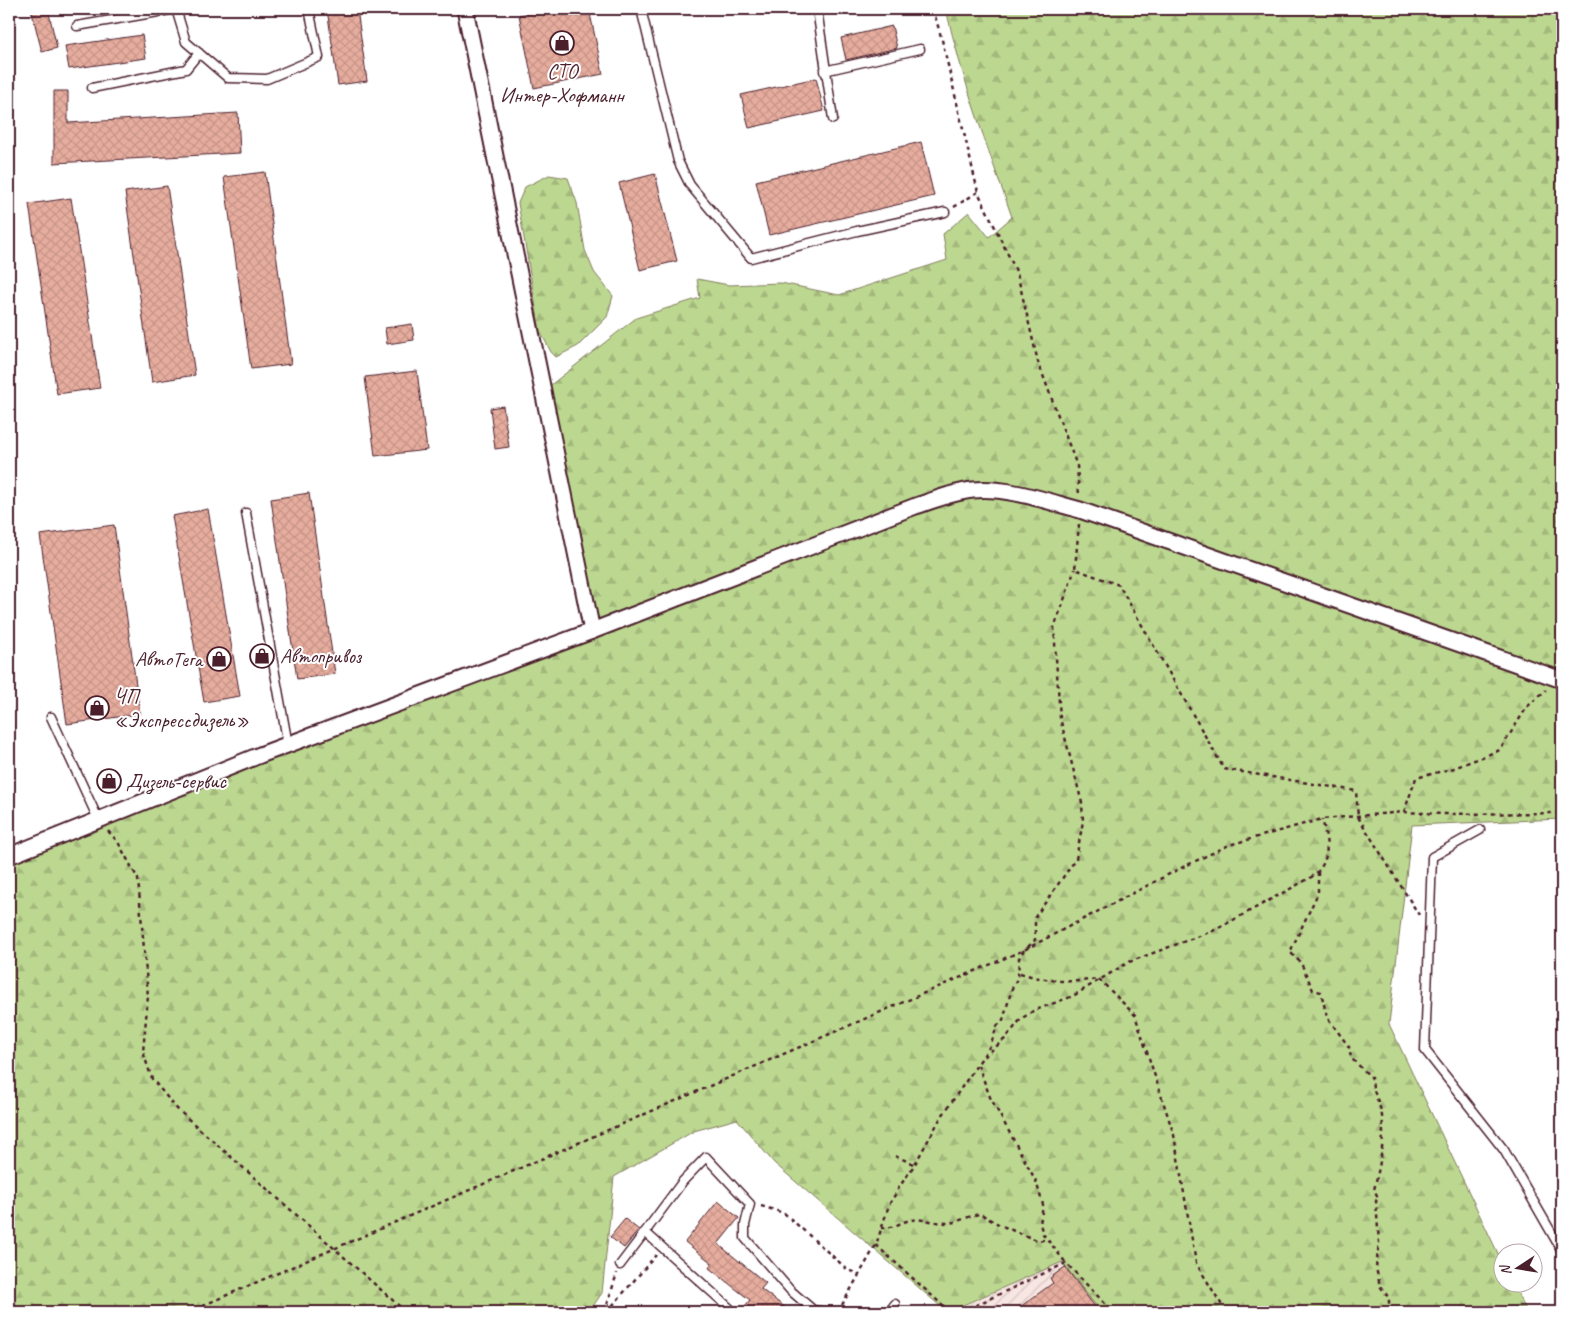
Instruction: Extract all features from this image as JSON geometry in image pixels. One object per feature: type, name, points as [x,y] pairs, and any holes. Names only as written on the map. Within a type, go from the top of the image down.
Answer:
[{"type":"street","points":[[465,9],[592,632]]},
{"type":"street","points":[[9,856],[288,745],[592,632],[913,507],[974,490],[1006,492],[1080,510],[1560,680]]},
{"type":"lane","points":[[77,26],[176,9],[186,42],[228,78],[267,79],[319,57],[309,9]]},
{"type":"lane","points":[[640,9],[678,161],[690,185],[750,258],[857,231],[945,212]]},
{"type":"lane","points":[[817,9],[832,119]]},
{"type":"lane","points":[[824,71],[920,49]]},
{"type":"lane","points":[[92,88],[186,69],[199,53]]},
{"type":"lane","points":[[246,513],[288,745]]},
{"type":"lane","points":[[50,717],[99,821]]},
{"type":"lane","points":[[1480,830],[1432,858],[1431,934],[1425,1050],[1504,1150],[1559,1237],[1562,1251]]},
{"type":"lane","points":[[620,1264],[683,1181],[706,1158],[750,1204],[745,1225],[746,1238],[790,1290],[814,1310],[825,1312]]},
{"type":"lane","points":[[645,1232],[734,1312]]},
{"type":"lane","points":[[890,1312],[894,1304]]},
{"type":"path","points":[[932,9],[942,40],[978,192],[1017,273],[1038,362],[1077,466],[1080,510],[1075,569],[1054,628],[1060,718],[1082,803],[1083,821],[1076,858],[1040,907],[1035,917],[1035,940],[1019,958],[1020,973],[1013,985],[1003,1020],[983,1058]]},
{"type":"path","points":[[945,212],[978,192]]},
{"type":"path","points":[[1075,569],[1119,585],[1224,769],[1356,791],[1358,817],[1431,934]]},
{"type":"path","points":[[1404,812],[1416,778],[1454,768],[1500,750],[1526,707],[1560,680]]},
{"type":"path","points":[[188,1312],[1026,949],[1179,868],[1229,845],[1322,819],[1404,812],[1444,814],[1562,813]]},
{"type":"path","points":[[838,1312],[876,1245],[889,1206],[940,1119],[977,1064],[1006,1038],[1021,1019],[1040,1008],[1072,996],[1129,962],[1214,930],[1318,872],[1327,857],[1327,837],[1322,819]]},
{"type":"path","points":[[99,821],[118,842],[138,879],[148,996],[144,1052],[152,1079],[177,1109],[406,1312]]},
{"type":"path","points":[[1318,872],[1318,893],[1290,952],[1301,963],[1313,990],[1321,992],[1327,1017],[1349,1047],[1350,1058],[1372,1078],[1372,1088],[1382,1113],[1384,1138],[1374,1190],[1378,1197],[1376,1200],[1379,1243],[1376,1268],[1380,1278],[1380,1286],[1388,1298],[1389,1304],[1381,1312]]},
{"type":"path","points":[[1020,973],[1048,981],[1066,983],[1099,979]]},
{"type":"path","points":[[1099,979],[1135,1015],[1174,1135],[1196,1263],[1226,1312]]},
{"type":"path","points":[[977,1064],[986,1081],[990,1097],[1032,1173],[1043,1205],[1040,1224],[1046,1239],[1113,1312]]},
{"type":"path","points":[[895,1156],[915,1164]]},
{"type":"path","points":[[750,1204],[784,1213],[848,1270],[858,1274]]},
{"type":"path","points":[[881,1228],[890,1228],[908,1220],[952,1222],[967,1216],[981,1214],[1006,1229],[1011,1228],[1039,1241],[1046,1239]]},
{"type":"path","points":[[876,1245],[950,1312]]},
{"type":"path","points":[[606,1312],[662,1248]]},
{"type":"path","points":[[960,1312],[1066,1263]]},
{"type":"path","points":[[606,1312],[620,1264]]},
{"type":"shaded area","points":[[1062,1262],[1101,1312],[951,1312]]},
{"type":"green space","points":[[946,9],[1562,9],[1562,819],[1412,825],[1389,1024],[1494,1245],[1494,1294],[1518,1294],[1527,1312],[1101,1312],[1062,1262],[947,1312],[774,1163],[737,1119],[694,1131],[614,1177],[602,1293],[589,1312],[9,1312],[9,856],[592,631],[543,391],[636,318],[700,298],[697,279],[729,285],[781,283],[839,295],[947,260],[943,234],[969,212],[989,237],[1012,217],[952,36]]},
{"type":"green space","points":[[549,175],[568,178],[577,203],[585,250],[594,272],[613,296],[607,317],[578,346],[556,357],[551,352],[540,331],[518,203],[525,187]]},
{"type":"green space","points":[[9,679],[14,727],[9,745]]},
{"type":"building","points":[[31,9],[48,9],[57,48],[42,52]]},
{"type":"building","points":[[327,9],[357,9],[367,81],[338,85]]},
{"type":"building","points":[[551,9],[589,9],[603,74],[534,88],[519,15]]},
{"type":"building","points":[[892,26],[897,48],[846,60],[841,38]]},
{"type":"building","points":[[142,35],[146,58],[69,69],[65,46]]},
{"type":"building","points":[[816,78],[824,111],[749,128],[741,95]]},
{"type":"building","points":[[54,91],[68,91],[68,123],[238,113],[240,153],[54,163]]},
{"type":"building","points":[[921,142],[934,196],[769,235],[756,181]]},
{"type":"building","points":[[265,172],[291,364],[251,369],[224,177]]},
{"type":"building","points":[[655,174],[677,261],[640,270],[619,183]]},
{"type":"building","points":[[167,186],[195,375],[152,382],[125,192]]},
{"type":"building","points":[[71,198],[100,388],[57,394],[29,204]]},
{"type":"building","points":[[412,324],[414,340],[387,344],[385,328]]},
{"type":"building","points":[[417,371],[427,450],[375,456],[365,377]]},
{"type":"building","points":[[503,406],[509,447],[495,449],[490,408]]},
{"type":"building","points":[[309,493],[335,674],[297,679],[271,499]]},
{"type":"building","points":[[208,509],[240,696],[204,702],[172,516]]},
{"type":"building","points":[[114,525],[140,714],[67,724],[40,535]]},
{"type":"building","points":[[718,1201],[739,1218],[718,1244],[766,1283],[761,1289],[791,1312],[753,1312],[745,1306],[750,1300],[709,1268],[712,1263],[685,1242]]},
{"type":"building","points":[[625,1219],[639,1230],[624,1248],[610,1237]]},
{"type":"building","points":[[1065,1267],[1099,1312],[1013,1312],[1053,1283],[1050,1278]]},
{"type":"place","name":"СТО Интер-Хофманн","points":[[562,43]]},
{"type":"place","name":"Автопривоз","points":[[262,656]]},
{"type":"place","name":"АвтоТега","points":[[219,659]]},
{"type":"place","name":"ЧП «Экспрессдизель»","points":[[97,708]]},
{"type":"place","name":"Дизель-сервис","points":[[109,781]]}]
